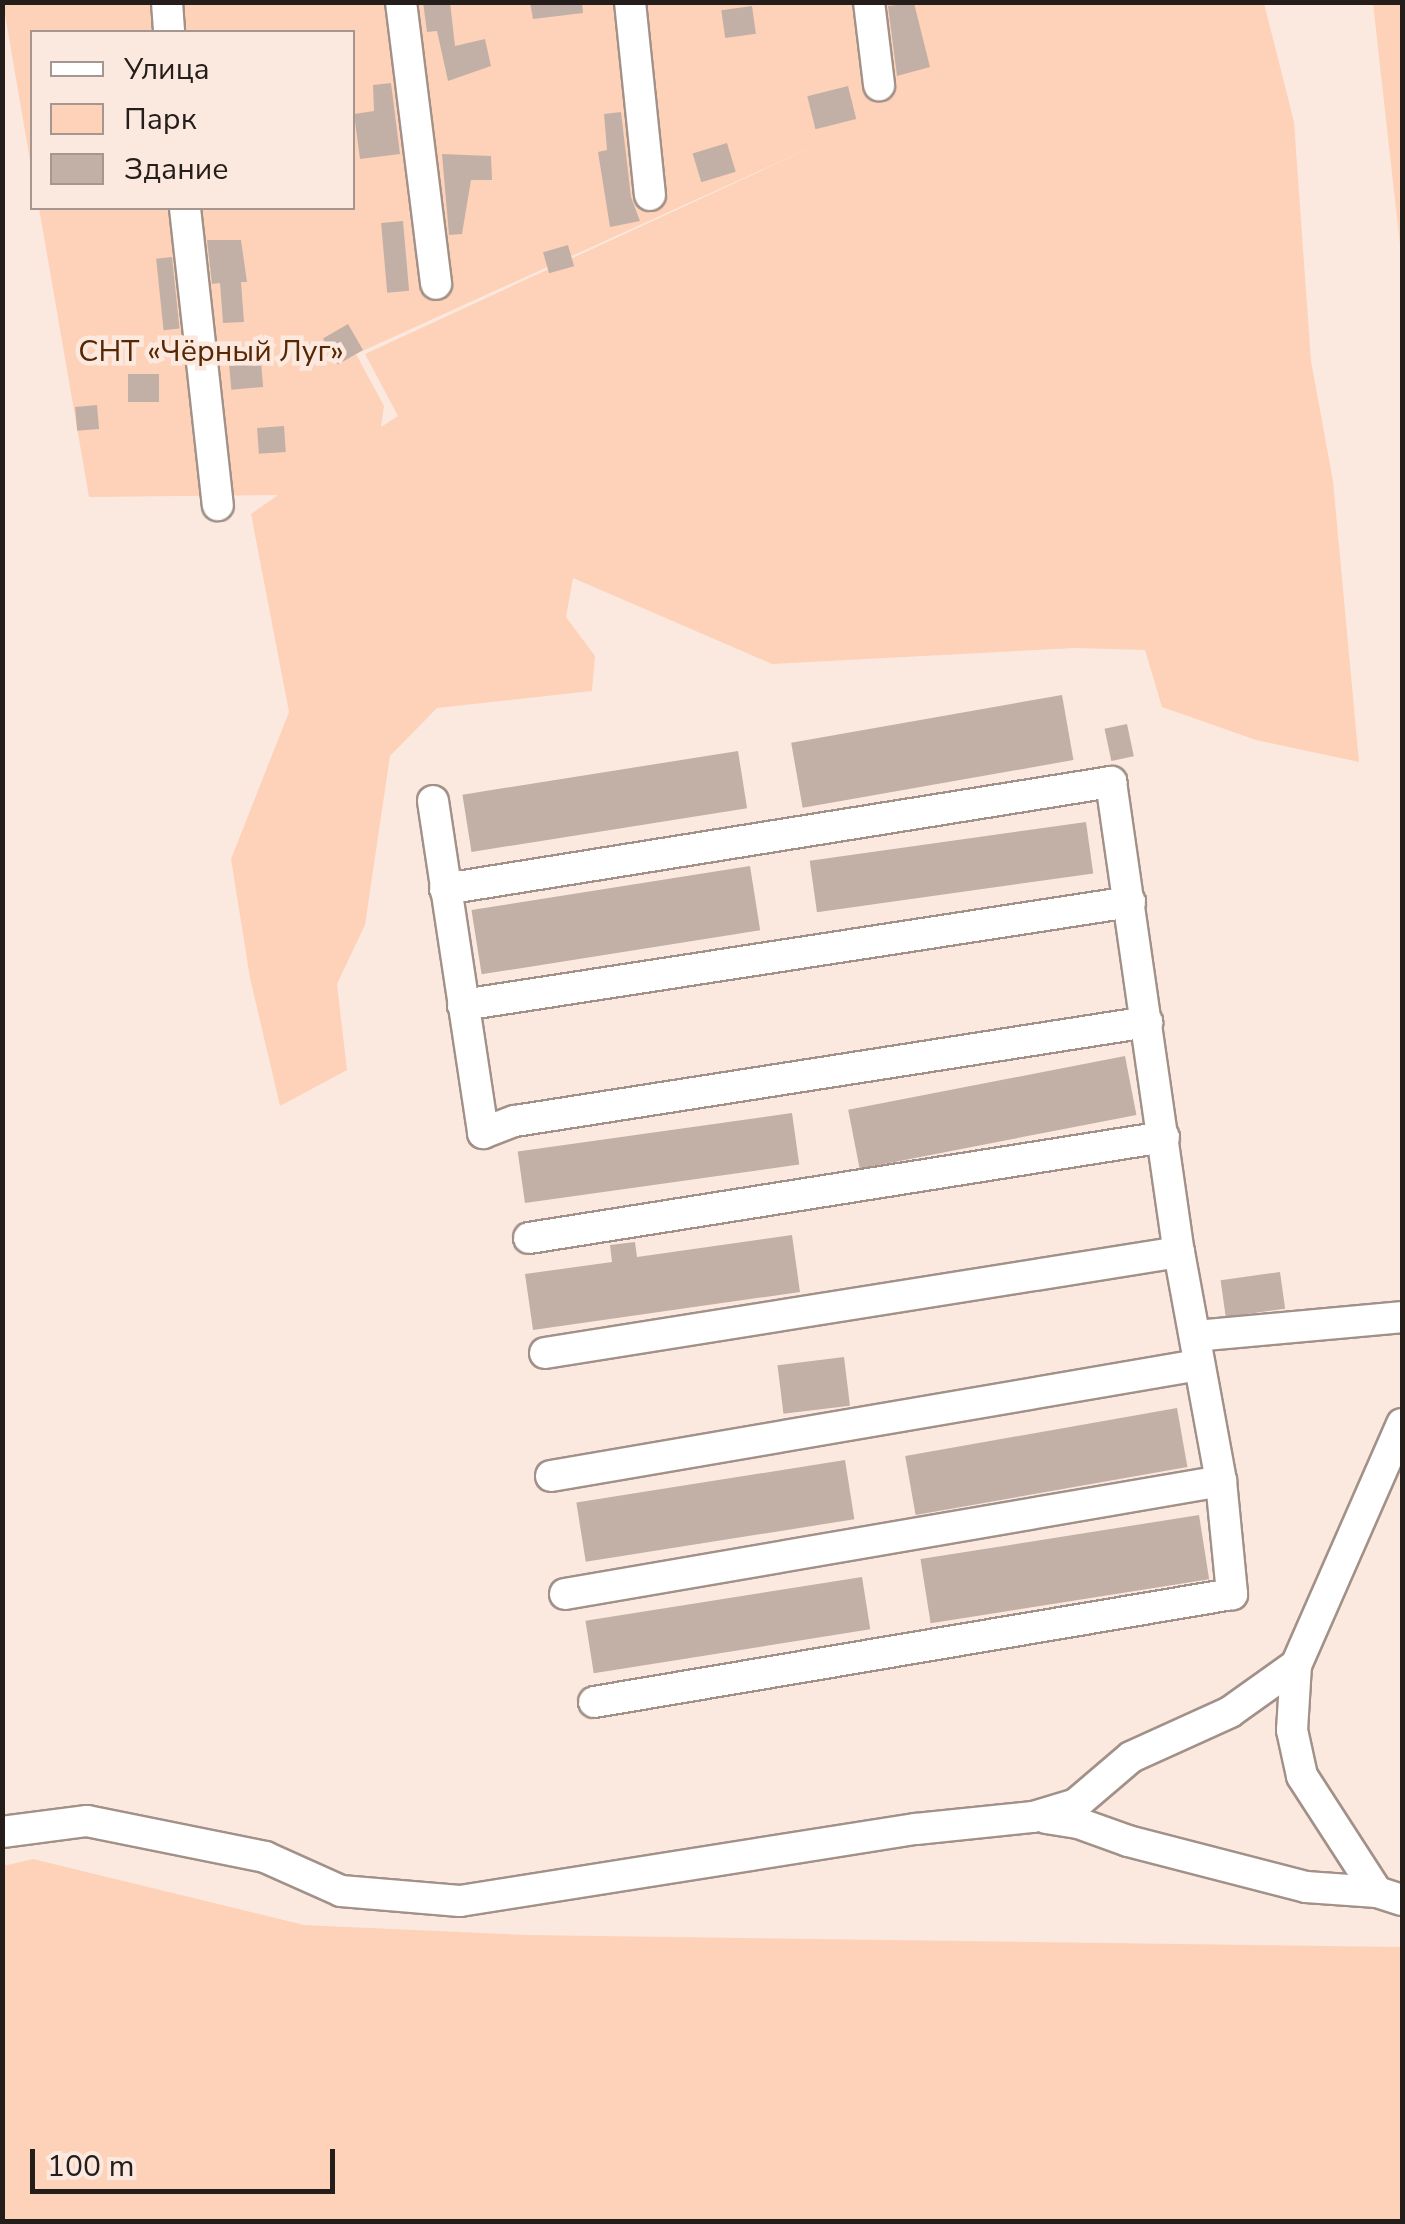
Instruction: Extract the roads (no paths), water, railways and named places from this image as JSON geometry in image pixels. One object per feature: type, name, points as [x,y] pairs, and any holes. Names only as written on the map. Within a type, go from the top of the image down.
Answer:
[{"type":"street","points":[[167,2],[170,30]]},
{"type":"street","points":[[401,2],[436,284]]},
{"type":"street","points":[[630,2],[650,195]]},
{"type":"street","points":[[869,2],[879,85]]},
{"type":"street","points":[[186,210],[218,505]]},
{"type":"street","points":[[444,890],[1111,782],[1179,1252],[1221,1481],[1232,1594],[594,1702]]},
{"type":"street","points":[[432,800],[483,1133],[515,1121],[1146,1022]]},
{"type":"street","points":[[463,1005],[1130,902]]},
{"type":"street","points":[[528,1238],[1164,1137]]},
{"type":"street","points":[[545,1353],[1179,1252]]},
{"type":"street","points":[[552,1476],[1197,1350],[1280,1330],[1402,1316]]},
{"type":"street","points":[[1390,1896],[1302,1776],[1292,1730],[1296,1665],[1402,1424]]},
{"type":"street","points":[[565,1594],[1221,1481]]},
{"type":"street","points":[[2,1832],[87,1821],[265,1857],[341,1892],[460,1901],[916,1829],[1033,1817],[1076,1804],[1131,1757],[1230,1712],[1296,1665]]},
{"type":"street","points":[[1033,1817],[1078,1822],[1128,1841],[1306,1887],[1390,1896]]},
{"type":"park label","name":"СНТ «Чёрный Луг»","points":[[211,352]]}]
